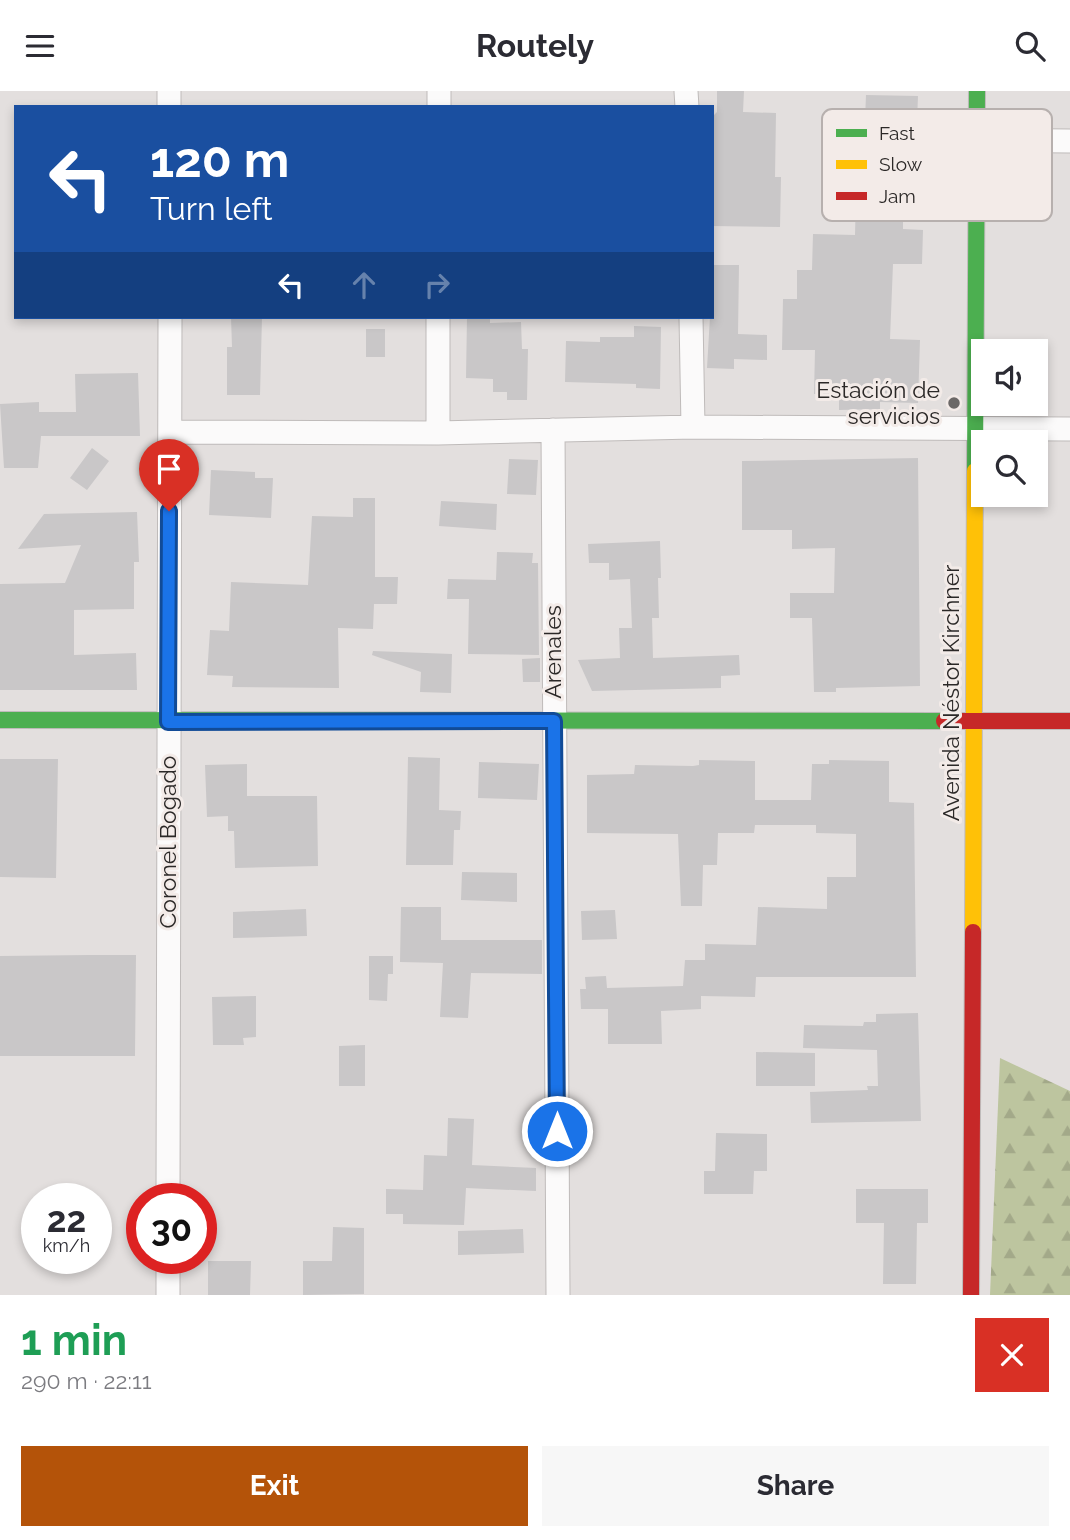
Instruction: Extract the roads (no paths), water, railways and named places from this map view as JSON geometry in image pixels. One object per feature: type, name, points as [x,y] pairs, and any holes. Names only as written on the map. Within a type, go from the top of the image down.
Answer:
[{"type":"main road","name":"Avenida Néstor Kirchner","points":[[977,91],[977,109]]},
{"type":"main road","name":"Avenida Néstor Kirchner","points":[[975,430],[976,221]]},
{"type":"main road","name":"Avenida Néstor Kirchner","points":[[971,1295],[974,507]]},
{"type":"main road","points":[[0,720],[1070,721]]},
{"type":"street","points":[[1052,141],[1070,141]]},
{"type":"street","name":"Coronel Bogado","points":[[168,1183],[170,319]]},
{"type":"street","points":[[438,319],[438,433]]},
{"type":"street","points":[[691,319],[693,427]]},
{"type":"street","points":[[170,432],[438,433],[693,427],[1070,429]]},
{"type":"street","name":"Arenales","points":[[552,430],[558,1295]]},
{"type":"street","points":[[167,1274],[167,1295]]},
{"type":"place","name":"Estación de servicios","points":[[954,403]]}]
